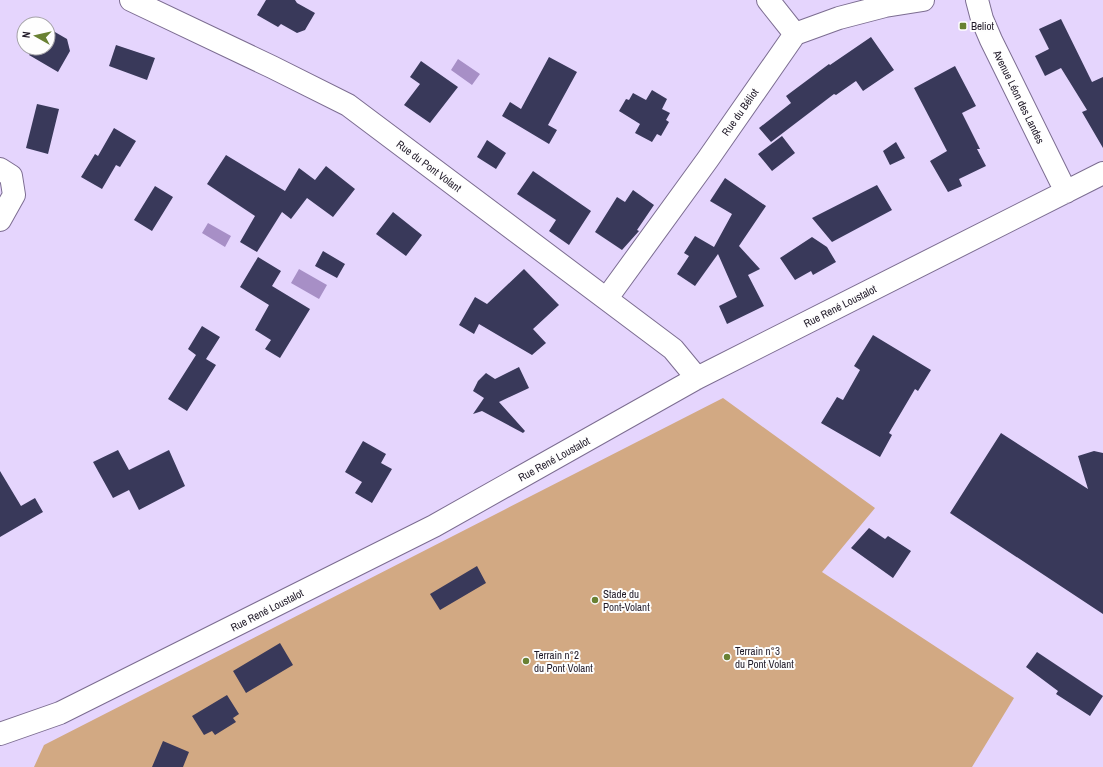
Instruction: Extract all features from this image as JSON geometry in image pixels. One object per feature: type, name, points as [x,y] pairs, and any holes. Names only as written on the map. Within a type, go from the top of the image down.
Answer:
[{"type":"street","name":"Rue du Pont Volant","points":[[131,0],[348,105],[673,349],[697,378]]},
{"type":"street","points":[[768,0],[795,34],[839,18],[885,6],[923,0]]},
{"type":"street","name":"Avenue Léon des Landes","points":[[977,0],[982,19],[991,40],[1066,192]]},
{"type":"street","name":"Rue du Béliot","points":[[607,298],[708,159],[795,34]]},
{"type":"street","points":[[0,169],[12,176],[14,195],[0,220]]},
{"type":"street","name":"Rue René Loustalot","points":[[0,734],[60,713],[434,526],[697,378],[1103,173]]},
{"type":"shaded area","points":[[458,59],[480,74],[472,85],[451,70]]},
{"type":"shaded area","points":[[208,223],[231,236],[225,247],[202,233]]},
{"type":"shaded area","points":[[299,269],[327,285],[319,299],[291,283]]},
{"type":"shaded area","name":"Stade du Pont-Volant","points":[[723,398],[875,508],[822,572],[1014,698],[972,767],[34,767],[44,745]]},
{"type":"building","points":[[266,0],[295,0],[297,3],[315,13],[305,30],[297,33],[281,24],[278,27],[257,15]]},
{"type":"building","points":[[1061,19],[1092,82],[1103,77],[1103,148],[1082,112],[1087,110],[1061,68],[1045,76],[1035,56],[1049,49],[1039,29]]},
{"type":"building","points":[[56,33],[67,39],[70,51],[58,72],[31,56],[56,56]]},
{"type":"building","points":[[871,37],[894,70],[863,91],[856,81],[836,95],[834,94],[771,142],[759,128],[791,103],[786,96],[829,64],[830,65]]},
{"type":"building","points":[[116,45],[155,58],[147,80],[109,66]]},
{"type":"building","points":[[549,57],[577,72],[548,125],[557,130],[549,144],[502,116],[510,102],[521,109]]},
{"type":"building","points":[[421,61],[458,87],[430,123],[404,105],[420,84],[410,77]]},
{"type":"building","points":[[955,66],[976,106],[962,113],[980,149],[977,149],[986,166],[959,179],[962,186],[948,192],[930,161],[947,151],[914,88]]},
{"type":"building","points":[[652,90],[667,99],[662,109],[670,113],[666,120],[669,122],[661,136],[657,134],[652,142],[635,133],[640,124],[619,111],[626,99],[629,100],[633,93],[646,100]]},
{"type":"building","points":[[37,104],[59,109],[48,154],[26,148]]},
{"type":"building","points":[[114,128],[136,141],[120,167],[116,165],[102,189],[81,177],[95,154],[98,156]]},
{"type":"building","points":[[782,136],[795,153],[772,171],[758,154]]},
{"type":"building","points":[[487,140],[506,153],[496,169],[477,157]]},
{"type":"building","points":[[896,142],[905,158],[890,165],[883,151]]},
{"type":"building","points":[[226,155],[285,191],[299,168],[315,180],[326,166],[355,189],[333,217],[307,198],[291,219],[282,212],[257,252],[240,242],[255,216],[207,184]]},
{"type":"building","points":[[533,171],[591,211],[569,245],[549,231],[556,220],[517,194]]},
{"type":"building","points":[[725,178],[766,206],[739,246],[760,269],[748,275],[764,306],[727,324],[719,306],[737,297],[718,254],[695,286],[677,274],[689,256],[684,253],[695,236],[714,247],[732,214],[710,201]]},
{"type":"building","points":[[877,185],[892,210],[832,242],[812,218]]},
{"type":"building","points":[[155,186],[173,197],[152,231],[134,220]]},
{"type":"building","points":[[633,190],[654,205],[637,230],[639,231],[622,250],[595,232],[617,197],[625,202]]},
{"type":"building","points":[[393,212],[422,235],[406,256],[376,234]]},
{"type":"building","points":[[812,237],[827,247],[836,262],[813,275],[811,271],[795,280],[780,258]]},
{"type":"building","points":[[323,251],[345,264],[337,278],[315,266]]},
{"type":"building","points":[[258,257],[281,271],[272,286],[310,309],[280,358],[265,349],[271,340],[255,330],[269,305],[240,287]]},
{"type":"building","points":[[524,269],[559,305],[533,329],[546,343],[532,355],[479,324],[474,334],[459,325],[475,297],[487,304]]},
{"type":"building","points":[[202,326],[220,337],[206,359],[216,365],[187,411],[168,399],[196,355],[188,349]]},
{"type":"building","points":[[873,335],[931,370],[918,391],[915,389],[889,433],[892,435],[880,457],[821,423],[837,397],[843,400],[860,370],[854,366]]},
{"type":"building","points":[[519,367],[529,388],[499,402],[525,431],[523,433],[482,411],[473,414],[484,398],[473,391],[478,381],[486,373],[495,379]]},
{"type":"building","points":[[1001,433],[1088,489],[1078,456],[1094,451],[1103,453],[1103,614],[950,513]]},
{"type":"building","points":[[363,441],[386,454],[381,463],[392,469],[372,503],[355,493],[362,482],[345,472]]},
{"type":"building","points":[[118,450],[129,470],[169,450],[185,486],[139,510],[129,490],[113,498],[93,462]]},
{"type":"building","points":[[0,471],[21,506],[35,498],[43,512],[0,537]]},
{"type":"building","points":[[869,528],[885,539],[888,536],[911,551],[893,578],[851,548]]},
{"type":"building","points":[[477,566],[486,583],[440,610],[430,594]]},
{"type":"building","points":[[280,643],[293,665],[246,693],[233,671]]},
{"type":"building","points":[[1037,652],[1103,696],[1090,716],[1056,694],[1058,691],[1026,667]]},
{"type":"building","points":[[227,695],[239,714],[233,718],[236,722],[215,735],[212,731],[204,735],[192,716]]},
{"type":"building","points":[[163,741],[189,752],[183,767],[152,767]]},
{"type":"place","name":"Beliot","points":[[963,26]]},
{"type":"place","name":"Stade du Pont-Volant","points":[[595,600]]},
{"type":"place","name":"Terrain n°3 du Pont Volant","points":[[727,657]]},
{"type":"place","name":"Terrain n°2 du Pont Volant","points":[[526,661]]}]
